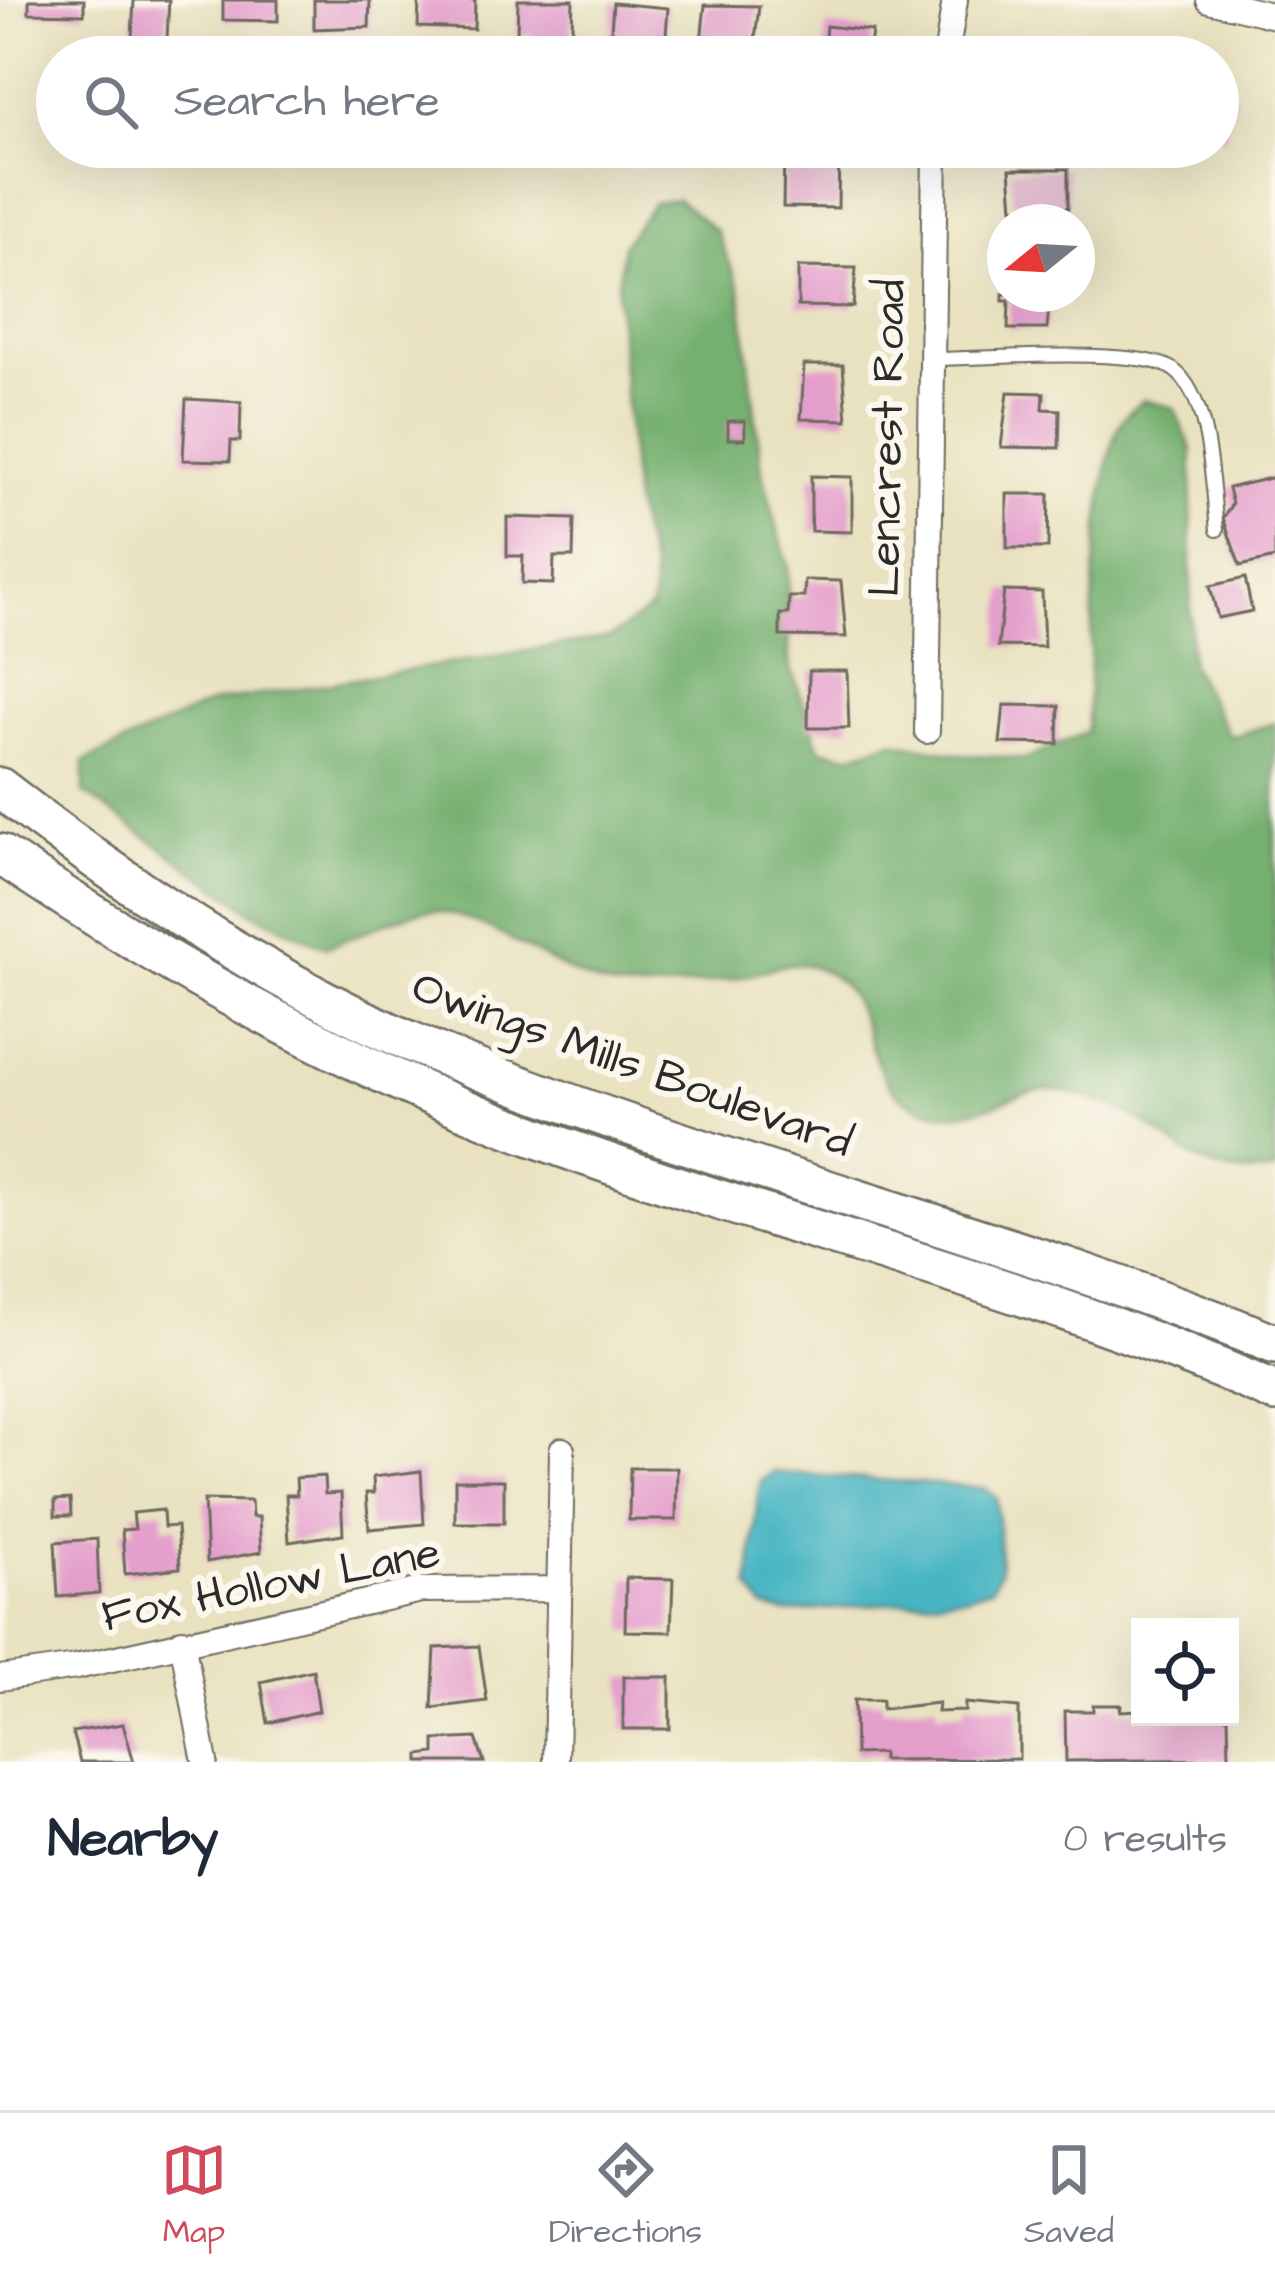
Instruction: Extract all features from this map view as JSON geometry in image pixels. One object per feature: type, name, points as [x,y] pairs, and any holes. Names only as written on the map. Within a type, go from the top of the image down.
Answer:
[{"type":"main road","name":"Owings Mills Boulevard","points":[[0,788],[149,896],[297,984],[439,1054],[608,1116],[1112,1282],[1275,1344]]},
{"type":"main road","name":"Owings Mills Boulevard","points":[[7,863],[272,1023],[481,1116],[1129,1335],[1275,1392]]},
{"type":"street","points":[[949,36],[955,0]]},
{"type":"street","points":[[1209,0],[1275,16]]},
{"type":"street","name":"Lencrest Road","points":[[927,730],[935,168]]},
{"type":"street","points":[[556,1762],[562,1450]]},
{"type":"street","name":"Fox Hollow Lane","points":[[0,1678],[421,1590],[560,1589]]},
{"type":"street","points":[[182,1641],[206,1762]]},
{"type":"lane","points":[[931,359],[1123,357],[1175,370],[1188,387],[1206,436],[1216,530]]},
{"type":"green space","points":[[677,199],[716,231],[740,288],[762,472],[788,566],[789,663],[820,749],[850,755],[893,741],[962,755],[1026,759],[1087,732],[1095,569],[1113,442],[1123,419],[1144,400],[1174,408],[1192,450],[1190,664],[1230,737],[1275,723],[1275,1171],[1224,1170],[1205,1164],[1121,1110],[1060,1091],[1025,1093],[969,1112],[927,1110],[890,1086],[849,993],[836,979],[806,965],[684,986],[630,990],[578,975],[495,931],[443,912],[408,915],[326,947],[257,915],[84,793],[84,762],[211,703],[611,637],[652,608],[653,573],[634,505],[617,295],[623,245],[653,203]]},
{"type":"water","points":[[773,1472],[985,1488],[997,1498],[1000,1571],[991,1588],[966,1596],[786,1613],[764,1608],[749,1587],[758,1493],[761,1481]]},
{"type":"building","points":[[29,0],[84,0],[84,14],[29,13]]},
{"type":"building","points":[[134,0],[169,0],[167,36],[132,36]]},
{"type":"building","points":[[223,0],[278,0],[278,21],[223,20]]},
{"type":"building","points":[[314,0],[370,0],[369,27],[314,29]]},
{"type":"building","points":[[419,0],[475,0],[474,29],[418,27]]},
{"type":"building","points":[[518,0],[573,0],[572,36],[517,34]]},
{"type":"building","points":[[613,3],[668,8],[666,36],[611,36]]},
{"type":"building","points":[[705,5],[759,6],[755,36],[702,36]]},
{"type":"building","points":[[826,26],[872,31],[871,36],[825,36]]},
{"type":"building","points":[[784,168],[839,168],[838,208],[783,207]]},
{"type":"building","points":[[1010,169],[1068,169],[1068,204],[1013,204]]},
{"type":"building","points":[[798,267],[856,268],[853,307],[798,306]]},
{"type":"building","points":[[1009,312],[1048,312],[1047,329],[1008,329]]},
{"type":"building","points":[[804,365],[843,365],[847,420],[801,419]]},
{"type":"building","points":[[1008,392],[1044,393],[1043,409],[1060,410],[1059,448],[1001,447]]},
{"type":"building","points":[[186,399],[241,402],[240,441],[231,441],[230,461],[183,460]]},
{"type":"building","points":[[728,421],[745,421],[745,439],[728,439]]},
{"type":"building","points":[[811,476],[852,477],[852,532],[811,531]]},
{"type":"building","points":[[1275,477],[1275,558],[1240,566],[1223,518],[1232,504],[1228,488]]},
{"type":"building","points":[[1007,494],[1049,494],[1048,548],[1007,548]]},
{"type":"building","points":[[507,517],[574,519],[573,557],[554,557],[553,584],[522,583],[523,556],[507,556]]},
{"type":"building","points":[[1245,578],[1252,611],[1218,618],[1210,586]]},
{"type":"building","points":[[805,580],[841,581],[846,637],[780,636],[780,614],[788,614],[789,597],[804,597]]},
{"type":"building","points":[[1004,591],[1042,592],[1044,647],[998,646]]},
{"type":"building","points":[[809,671],[847,671],[849,728],[808,728]]},
{"type":"building","points":[[1004,705],[1059,706],[1058,744],[1000,743]]},
{"type":"building","points":[[630,1468],[677,1468],[676,1520],[629,1520]]},
{"type":"building","points":[[421,1471],[424,1524],[369,1529],[366,1493],[374,1493],[373,1477]]},
{"type":"building","points":[[324,1476],[325,1494],[341,1493],[343,1534],[289,1542],[286,1495],[297,1495],[296,1478]]},
{"type":"building","points":[[455,1480],[504,1480],[504,1523],[455,1523]]},
{"type":"building","points":[[70,1499],[71,1516],[55,1516],[55,1500]]},
{"type":"building","points":[[204,1500],[251,1501],[252,1517],[259,1517],[261,1552],[207,1562]]},
{"type":"building","points":[[163,1510],[164,1527],[177,1526],[180,1568],[125,1574],[122,1530],[135,1529],[133,1513]]},
{"type":"building","points":[[97,1539],[99,1593],[58,1597],[55,1542]]},
{"type":"building","points":[[626,1578],[673,1579],[671,1632],[625,1631]]},
{"type":"building","points":[[479,1646],[487,1701],[432,1708],[435,1648]]},
{"type":"building","points":[[313,1670],[319,1711],[268,1723],[261,1682]]},
{"type":"building","points":[[623,1677],[670,1677],[670,1729],[623,1729]]},
{"type":"building","points":[[854,1700],[882,1700],[882,1709],[938,1703],[937,1712],[965,1711],[965,1703],[1019,1708],[1019,1759],[882,1760],[882,1753],[855,1754]]},
{"type":"building","points":[[1093,1705],[1121,1705],[1120,1711],[1131,1710],[1131,1726],[1228,1726],[1229,1759],[1066,1761],[1065,1711],[1093,1711]]},
{"type":"building","points":[[123,1724],[134,1762],[80,1762],[72,1732]]},
{"type":"building","points":[[476,1738],[484,1762],[419,1762],[419,1755],[435,1753],[435,1740]]}]
